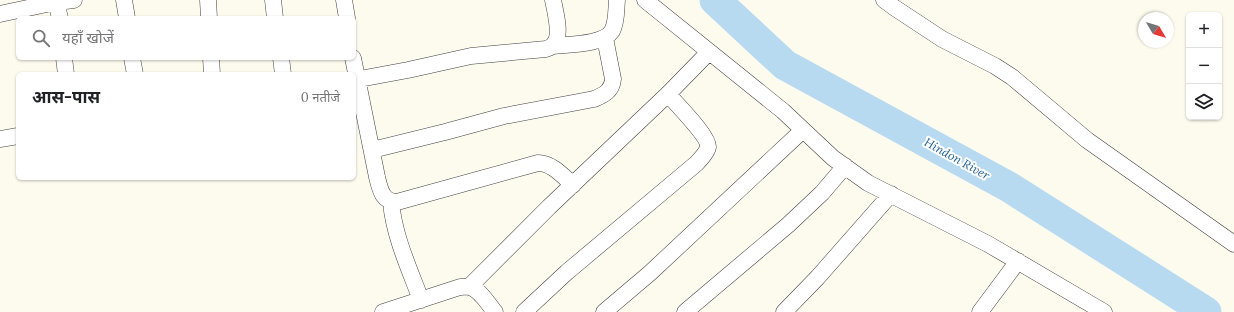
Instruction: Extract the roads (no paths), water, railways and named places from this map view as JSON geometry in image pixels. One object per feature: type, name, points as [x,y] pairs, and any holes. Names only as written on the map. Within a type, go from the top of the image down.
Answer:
[{"type":"street","points":[[0,14],[56,2],[74,0]]},
{"type":"street","points":[[124,0],[127,16]]},
{"type":"street","points":[[208,0],[209,16]]},
{"type":"street","points":[[273,0],[275,16]]},
{"type":"street","points":[[344,0],[347,16]]},
{"type":"street","points":[[553,0],[558,29],[557,39],[553,46]]},
{"type":"street","points":[[356,80],[471,56],[546,49],[553,46],[585,43],[605,38],[612,31],[615,22],[617,0]]},
{"type":"street","points":[[645,0],[783,111],[833,158],[868,183],[988,244],[1104,312]]},
{"type":"street","points":[[884,0],[942,39],[995,66],[1012,77],[1087,140],[1234,244]]},
{"type":"street","points":[[56,2],[60,16]]},
{"type":"street","points":[[372,150],[504,116],[594,99],[602,96],[612,85],[613,78],[605,38]]},
{"type":"street","points":[[469,287],[549,207],[574,185],[668,94],[709,52]]},
{"type":"street","points":[[64,60],[66,72]]},
{"type":"street","points":[[132,60],[135,72]]},
{"type":"street","points":[[211,60],[212,72]]},
{"type":"street","points":[[281,60],[283,72]]},
{"type":"street","points":[[353,60],[354,72]]},
{"type":"street","points":[[356,84],[377,177],[383,196],[391,202],[397,202],[538,163],[543,163],[554,168],[574,185]]},
{"type":"street","points":[[524,312],[567,272],[697,163],[704,155],[708,147],[707,140],[701,131],[668,94]]},
{"type":"street","points":[[604,312],[650,273],[803,130]]},
{"type":"street","points":[[0,139],[16,136]]},
{"type":"street","points":[[685,312],[788,225],[822,193],[845,166]]},
{"type":"street","points":[[784,312],[818,278],[891,194]]},
{"type":"street","points":[[391,202],[396,233],[421,300]]},
{"type":"street","points":[[980,312],[1018,261]]},
{"type":"street","points":[[383,312],[460,288],[469,287],[475,289],[495,312]]},
{"type":"waterway","name":"Hindon River","points":[[715,0],[785,65],[1009,187],[1206,312]]}]
